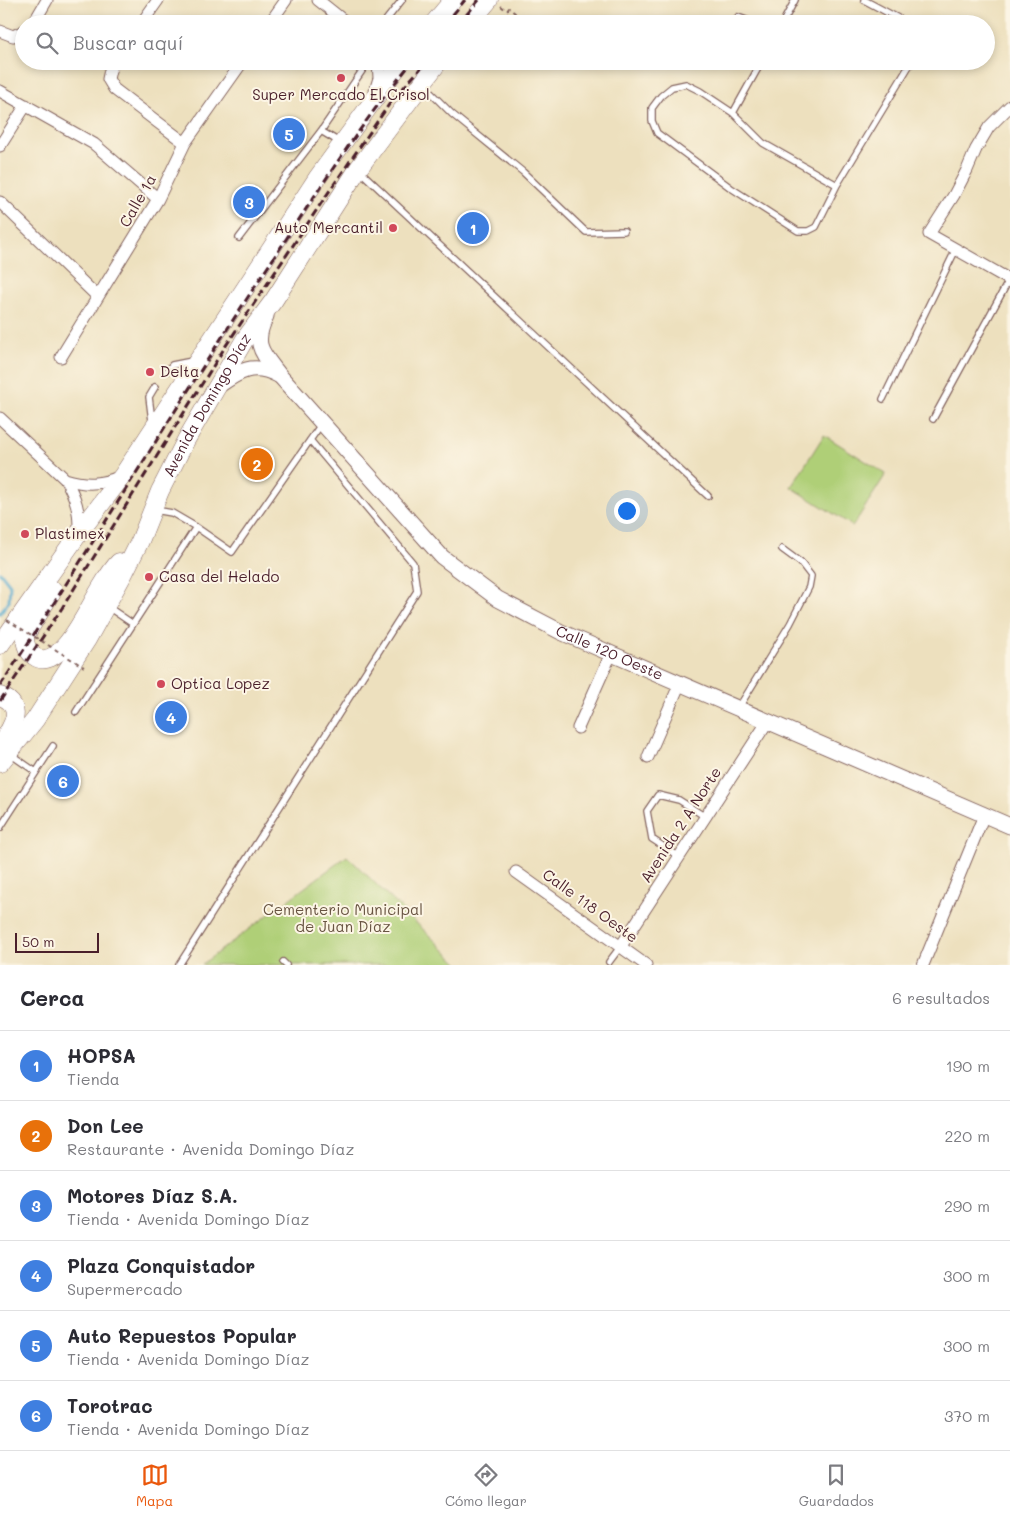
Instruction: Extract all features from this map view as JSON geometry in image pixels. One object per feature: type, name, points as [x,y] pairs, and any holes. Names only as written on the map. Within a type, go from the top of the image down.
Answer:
[{"type":"main road","points":[[440,15],[453,0]]},
{"type":"main road","points":[[480,15],[494,3]]},
{"type":"main road","name":"Avenida Domingo Díaz","points":[[0,645],[79,533],[123,475],[341,144],[395,70]]},
{"type":"main road","name":"Avenida Domingo Díaz","points":[[3,754],[35,720],[88,638],[140,541],[186,440],[245,339],[274,300],[358,169],[432,70]]},
{"type":"main road","points":[[79,533],[60,580],[25,636],[25,645],[29,652],[38,659],[45,660],[56,656],[66,646],[116,566],[140,541]]},
{"type":"main road","points":[[0,696],[8,698],[13,705],[15,715],[3,754]]},
{"type":"street","points":[[38,15],[47,0]]},
{"type":"street","points":[[147,15],[158,0]]},
{"type":"street","points":[[275,15],[286,0]]},
{"type":"street","points":[[318,0],[337,15]]},
{"type":"street","points":[[0,31],[15,34]]},
{"type":"street","points":[[111,70],[108,80],[114,89],[185,143]]},
{"type":"street","name":"Calle 1a","points":[[61,357],[158,199],[185,143],[236,70]]},
{"type":"street","points":[[371,102],[379,78],[379,70]]},
{"type":"street","points":[[0,90],[94,144],[158,199]]},
{"type":"street","points":[[0,146],[26,105]]},
{"type":"street","points":[[1010,106],[989,127],[954,195],[929,234],[1010,280]]},
{"type":"street","points":[[0,202],[98,297]]},
{"type":"street","name":"Calle 120 Oeste","points":[[274,300],[259,332],[262,352],[280,376],[442,557],[498,599],[561,632],[1010,826]]},
{"type":"street","name":"Calle 120 Oeste","points":[[215,388],[232,376],[257,368],[268,370],[280,376]]},
{"type":"street","points":[[0,418],[65,479],[77,505],[80,519],[79,533]]},
{"type":"street","points":[[65,479],[79,483],[94,484],[109,481],[123,475]]},
{"type":"street","points":[[578,728],[611,654]]},
{"type":"street","points":[[648,758],[680,683]]},
{"type":"street","name":"Avenida 2 A Norte","points":[[621,946],[704,816],[768,721]]},
{"type":"street","points":[[923,965],[984,815]]},
{"type":"street","name":"Calle 118 Oeste","points":[[516,872],[646,965]]},
{"type":"lane","points":[[390,15],[402,0]]},
{"type":"lane","points":[[787,15],[795,0]]},
{"type":"lane","points":[[864,0],[892,15]]},
{"type":"lane","points":[[239,238],[322,131],[363,70]]},
{"type":"lane","points":[[732,114],[757,70]]},
{"type":"lane","points":[[837,185],[763,143],[732,114],[700,91],[686,84],[672,87],[660,96],[652,108],[652,121],[657,133],[731,188],[798,231],[808,231],[816,227],[837,185],[907,70]]},
{"type":"lane","points":[[422,84],[452,114],[523,172],[586,232],[624,231]]},
{"type":"lane","points":[[322,131],[341,144]]},
{"type":"lane","points":[[358,169],[708,496]]},
{"type":"lane","points":[[883,399],[956,249]]},
{"type":"lane","points":[[933,419],[1010,280]]},
{"type":"lane","points":[[167,371],[172,365],[199,360]]},
{"type":"lane","points":[[154,429],[149,401],[155,387]]},
{"type":"lane","points":[[153,510],[172,513],[232,552],[322,422]]},
{"type":"lane","points":[[179,965],[417,591],[413,563],[310,440]]},
{"type":"lane","points":[[76,712],[196,527]]},
{"type":"lane","points":[[738,708],[790,624],[809,587],[811,576],[800,563],[782,549]]},
{"type":"lane","points":[[106,606],[133,624]]},
{"type":"lane","points":[[0,828],[54,746]]},
{"type":"lane","points":[[3,754],[36,772]]},
{"type":"lane","points":[[678,856],[652,839],[647,811],[658,795],[679,800],[704,816]]},
{"type":"lane","points":[[609,962],[621,946]]},
{"type":"path","points":[[494,3],[507,11],[510,8],[516,15]]},
{"type":"path","points":[[7,620],[84,667]]},
{"type":"green space","points":[[824,435],[886,474],[853,526],[791,487]]},
{"type":"green space","name":"Cementerio Municipal de Juan Díaz","points":[[347,856],[460,965],[201,965]]},
{"type":"waterway","points":[[0,572],[10,585],[9,601],[0,613]]},
{"type":"railway","points":[[452,15],[465,0]]},
{"type":"railway","points":[[466,15],[479,0]]},
{"type":"railway","points":[[0,686],[303,213],[356,135],[406,70]]},
{"type":"railway","points":[[0,701],[62,608],[225,347],[390,103],[419,70]]},
{"type":"place","name":"Super Mercado El Crisol","points":[[341,78]]},
{"type":"place","name":"Auto Repuestos Popular","points":[[289,134]]},
{"type":"place","name":"Motores Díaz S.A.","points":[[249,202]]},
{"type":"place","name":"Auto Mercantil","points":[[393,228]]},
{"type":"place","name":"HOPSA","points":[[473,228]]},
{"type":"place","name":"Delta","points":[[150,372]]},
{"type":"place","name":"Don Lee","points":[[257,464]]},
{"type":"place","name":"Plastimex","points":[[25,534]]},
{"type":"place","name":"Casa del Helado","points":[[149,577]]},
{"type":"place","name":"Optica Lopez","points":[[161,684]]},
{"type":"place","name":"Plaza Conquistador","points":[[171,717]]},
{"type":"place","name":"Torotrac","points":[[63,781]]}]
